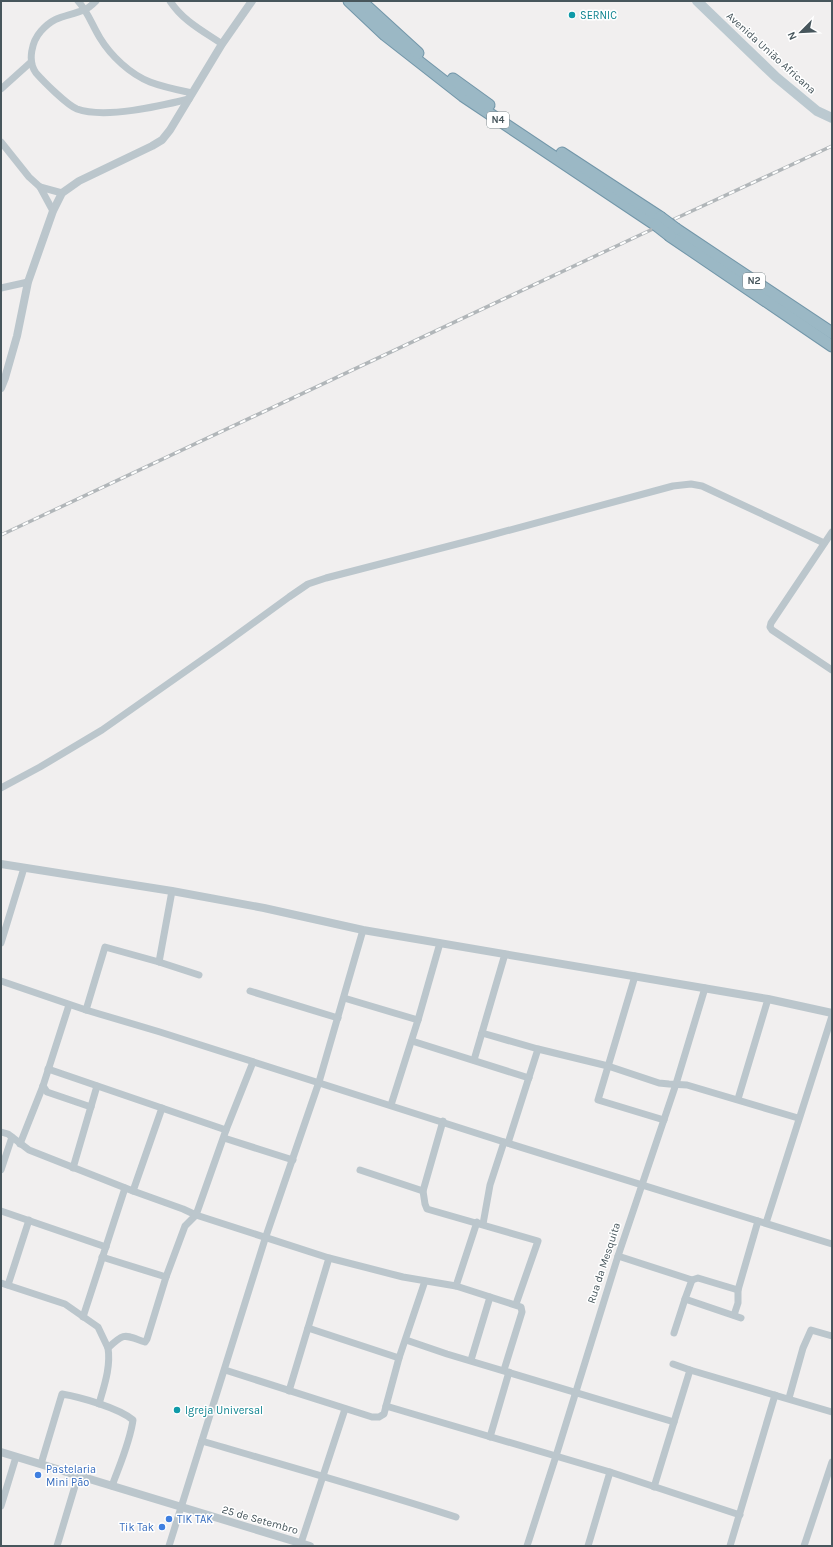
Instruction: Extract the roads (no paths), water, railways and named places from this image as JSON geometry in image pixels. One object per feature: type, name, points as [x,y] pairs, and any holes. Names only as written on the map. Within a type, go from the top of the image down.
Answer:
[{"type":"highway","name":"N4","points":[[349,1],[385,35],[463,96],[658,221]]},
{"type":"highway","name":"N4","points":[[361,1],[417,52],[457,83],[658,221],[673,232],[683,245]]},
{"type":"highway","name":"N2","points":[[673,232],[832,333]]},
{"type":"highway","name":"N2","points":[[683,245],[832,346]]},
{"type":"main road","name":"Avenida União Africana","points":[[697,1],[776,77],[817,111],[832,118]]},
{"type":"street","points":[[78,1],[86,10],[100,38],[110,52],[123,65],[149,82],[190,96]]},
{"type":"street","points":[[96,1],[86,10],[60,16],[42,30],[34,42],[31,62],[33,69],[40,78],[76,109],[87,111],[107,112],[157,106],[190,96]]},
{"type":"street","points":[[170,1],[178,12],[187,20],[222,44]]},
{"type":"street","points":[[1,388],[6,378],[17,336],[28,282],[53,211],[62,193],[79,181],[162,140],[170,130],[222,44],[252,1]]},
{"type":"street","points":[[2,88],[31,62]]},
{"type":"street","points":[[1,142],[29,178],[40,187],[53,211]]},
{"type":"street","points":[[40,187],[62,193]]},
{"type":"street","points":[[1,288],[28,282]]},
{"type":"street","points":[[1,788],[40,767],[102,730],[308,584],[326,578],[673,486],[691,484],[702,486],[824,543]]},
{"type":"street","points":[[832,532],[771,623],[770,627],[772,630],[832,670]]},
{"type":"street","points":[[1,864],[172,891],[264,908],[363,930],[768,999],[832,1014],[766,1223]]},
{"type":"street","points":[[1,943],[24,868]]},
{"type":"street","points":[[159,962],[172,891]]},
{"type":"street","points":[[169,1546],[266,1239],[319,1082],[363,930]]},
{"type":"street","points":[[392,1105],[440,943]]},
{"type":"street","points":[[86,1010],[105,947],[199,975]]},
{"type":"street","points":[[474,1060],[505,954]]},
{"type":"street","points":[[635,976],[598,1100],[664,1120]]},
{"type":"street","points":[[1,981],[69,1005],[160,1032],[832,1244]]},
{"type":"street","name":"Rua da Mesquita","points":[[527,1546],[618,1256],[676,1084],[704,988]]},
{"type":"street","points":[[250,991],[338,1018]]},
{"type":"street","points":[[344,998],[418,1020]]},
{"type":"street","points":[[738,1099],[768,999]]},
{"type":"street","points":[[20,1144],[43,1086],[69,1005]]},
{"type":"street","points":[[482,1033],[538,1049],[608,1066],[659,1083],[687,1084],[798,1118]]},
{"type":"street","points":[[412,1041],[529,1078]]},
{"type":"street","points":[[456,1286],[480,1223],[490,1185],[538,1049]]},
{"type":"street","points":[[108,1348],[120,1336],[124,1335],[145,1342],[146,1341],[166,1277],[185,1226],[196,1216],[226,1130],[253,1062]]},
{"type":"street","points":[[48,1069],[226,1130]]},
{"type":"street","points":[[43,1086],[47,1092],[91,1107]]},
{"type":"street","points":[[73,1168],[97,1086]]},
{"type":"street","points":[[133,1191],[162,1108]]},
{"type":"street","points":[[443,1121],[423,1190],[425,1204],[427,1209],[480,1223],[538,1241],[516,1304]]},
{"type":"street","points":[[1,1132],[12,1136],[29,1150],[125,1188],[183,1208],[196,1216],[328,1258],[403,1278],[456,1286],[521,1306],[522,1312],[490,1437]]},
{"type":"street","points":[[1,1170],[12,1136]]},
{"type":"street","points":[[224,1138],[293,1160]]},
{"type":"street","points":[[360,1170],[423,1190]]},
{"type":"street","points":[[83,1317],[125,1188]]},
{"type":"street","points":[[1,1211],[106,1247]]},
{"type":"street","points":[[29,1220],[4,1284],[65,1304],[98,1327],[108,1348],[108,1368],[99,1404]]},
{"type":"street","points":[[734,1315],[738,1303],[738,1290],[758,1220]]},
{"type":"street","points":[[618,1256],[692,1280],[698,1278],[738,1290]]},
{"type":"street","points":[[102,1257],[166,1277]]},
{"type":"street","points":[[289,1391],[328,1258]]},
{"type":"street","points":[[674,1333],[692,1280]]},
{"type":"street","points":[[225,1370],[345,1409],[372,1417],[379,1417],[384,1414],[399,1358],[425,1281]]},
{"type":"street","points":[[471,1360],[490,1297]]},
{"type":"street","points":[[685,1299],[741,1318]]},
{"type":"street","points":[[308,1328],[399,1358]]},
{"type":"street","points":[[789,1398],[803,1348],[811,1330],[832,1336]]},
{"type":"street","points":[[406,1340],[447,1354],[674,1422]]},
{"type":"street","points":[[673,1364],[832,1412]]},
{"type":"street","points":[[654,1487],[690,1370]]},
{"type":"street","points":[[41,1464],[62,1394],[99,1404],[122,1412],[132,1420],[132,1428],[112,1486]]},
{"type":"street","points":[[730,1546],[774,1395]]},
{"type":"street","points":[[386,1406],[610,1472],[740,1515]]},
{"type":"street","points":[[301,1543],[324,1477],[345,1409]]},
{"type":"street","points":[[202,1441],[378,1492],[456,1517]]},
{"type":"street","name":"25 de Setembro","points":[[1,1452],[310,1546]]},
{"type":"street","points":[[1,1506],[16,1457]]},
{"type":"street","points":[[804,1546],[832,1462]]},
{"type":"street","points":[[588,1546],[610,1472]]},
{"type":"street","points":[[57,1546],[78,1476]]},
{"type":"railway","points":[[1,535],[832,146]]},
{"type":"place","name":"SERNIC","points":[[572,15]]},
{"type":"place","name":"Igreja Universal","points":[[177,1410]]},
{"type":"place","name":"Pastelaria Mini Pão","points":[[38,1475]]},
{"type":"place","name":"TIK TAK","points":[[169,1519]]},
{"type":"place","name":"Tik Tak","points":[[162,1527]]}]
